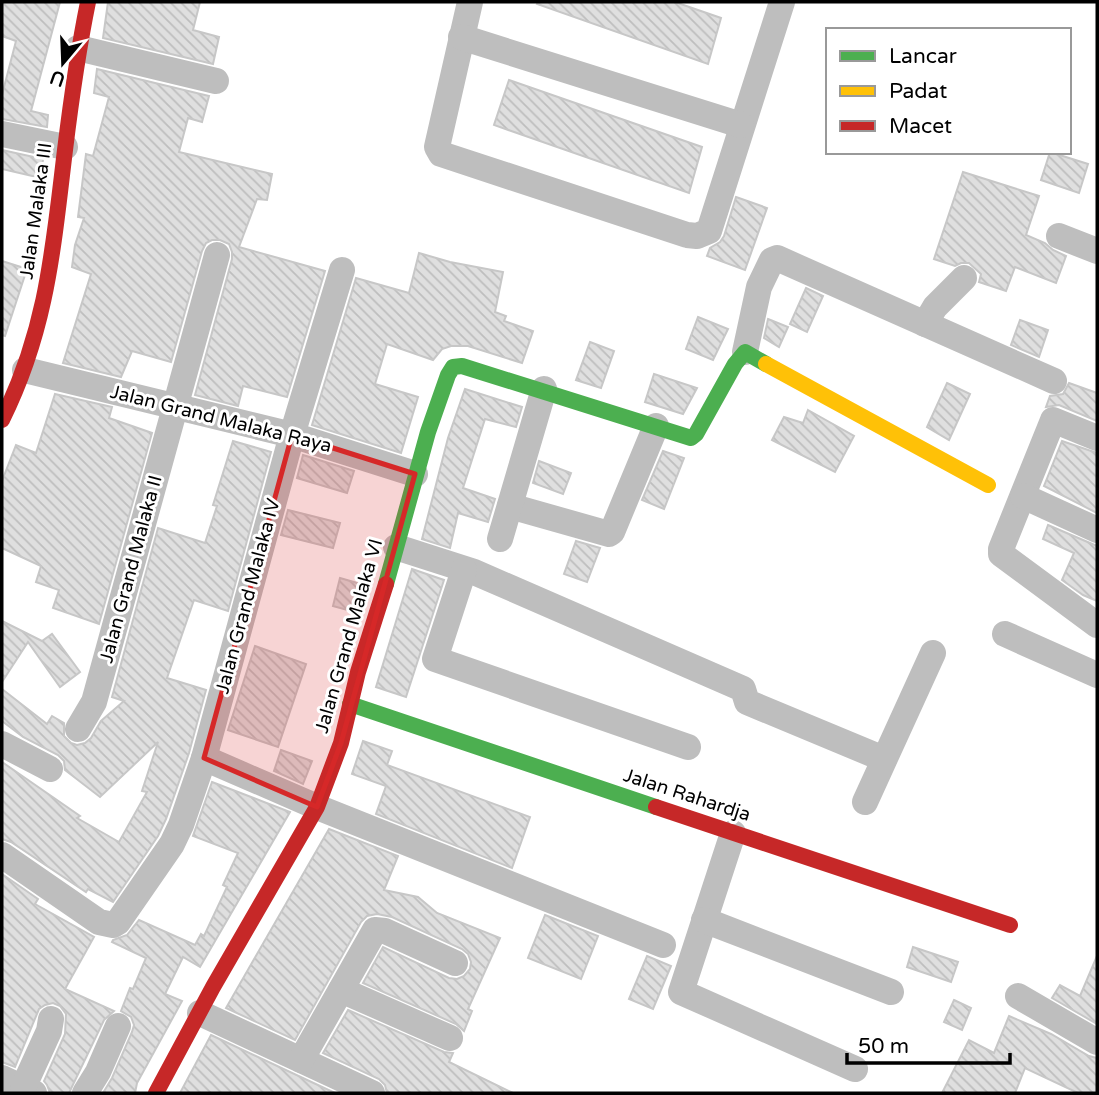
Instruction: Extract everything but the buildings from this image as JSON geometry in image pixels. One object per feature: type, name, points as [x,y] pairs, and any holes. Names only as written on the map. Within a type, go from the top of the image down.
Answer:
[{"type":"street","name":"Jalan Malaka III","points":[[2,420],[16,394],[38,330],[53,260],[78,48],[88,2]]},
{"type":"street","points":[[470,2],[437,147],[441,154],[687,235],[698,236],[709,231],[780,2]]},
{"type":"street","points":[[461,37],[741,125]]},
{"type":"street","points":[[78,48],[216,81]]},
{"type":"street","points":[[2,134],[65,147]]},
{"type":"street","points":[[1059,236],[1097,251]]},
{"type":"street","name":"Jalan Grand Malaka II","points":[[78,729],[94,702],[217,255]]},
{"type":"street","points":[[500,539],[544,389],[694,437],[735,364],[746,352],[759,286],[772,260],[778,258],[1054,382]]},
{"type":"street","name":"Jalan Grand Malaka IV","points":[[2,855],[99,922],[113,925],[118,922],[172,844],[204,758],[292,435],[342,270]]},
{"type":"street","points":[[925,324],[936,307],[964,278]]},
{"type":"street","points":[[746,352],[988,485]]},
{"type":"street","name":"Jalan Grand Malaka VI","points":[[156,1093],[317,807],[341,743],[415,474],[448,375],[456,365],[544,389]]},
{"type":"street","name":"Jalan Grand Malaka Raya","points":[[25,370],[292,435],[415,474]]},
{"type":"street","points":[[1097,438],[1053,420],[1001,549],[1001,554],[1097,625]]},
{"type":"street","points":[[510,506],[609,534],[656,426]]},
{"type":"street","points":[[1023,496],[1097,530]]},
{"type":"street","points":[[396,547],[464,570],[743,689],[747,702],[884,759]]},
{"type":"street","points":[[464,570],[435,660],[688,747]]},
{"type":"street","points":[[1004,634],[1097,675]]},
{"type":"street","points":[[865,802],[933,653]]},
{"type":"street","name":"Jalan Rahardja","points":[[350,704],[1010,925]]},
{"type":"street","points":[[2,744],[50,769]]},
{"type":"street","points":[[204,758],[317,807],[663,945]]},
{"type":"street","points":[[733,832],[681,992],[855,1069]]},
{"type":"street","points":[[704,920],[891,992]]},
{"type":"street","points":[[301,1060],[375,930],[455,963]]},
{"type":"street","points":[[341,990],[450,1038]]},
{"type":"street","points":[[1018,996],[1097,1042]]},
{"type":"street","points":[[200,1013],[372,1093]]},
{"type":"street","points":[[19,1087],[49,1031],[51,1019]]},
{"type":"street","points":[[85,1093],[98,1072],[118,1026]]},
{"type":"highlighted area","points":[[292,435],[415,474],[341,743],[317,807],[204,758]]},
{"type":"traffic: fast","points":[[386,584],[428,432],[453,367],[462,366],[691,438],[696,434],[735,364],[745,352],[766,364]]},
{"type":"traffic: fast","points":[[350,704],[656,807]]},
{"type":"traffic: slow","points":[[766,364],[988,485]]},
{"type":"traffic: jam","points":[[2,420],[29,353],[46,288],[75,76],[88,2]]},
{"type":"traffic: jam","points":[[156,1093],[213,987],[317,807],[341,743],[358,672],[386,584]]},
{"type":"traffic: jam","points":[[656,807],[1010,925]]}]
